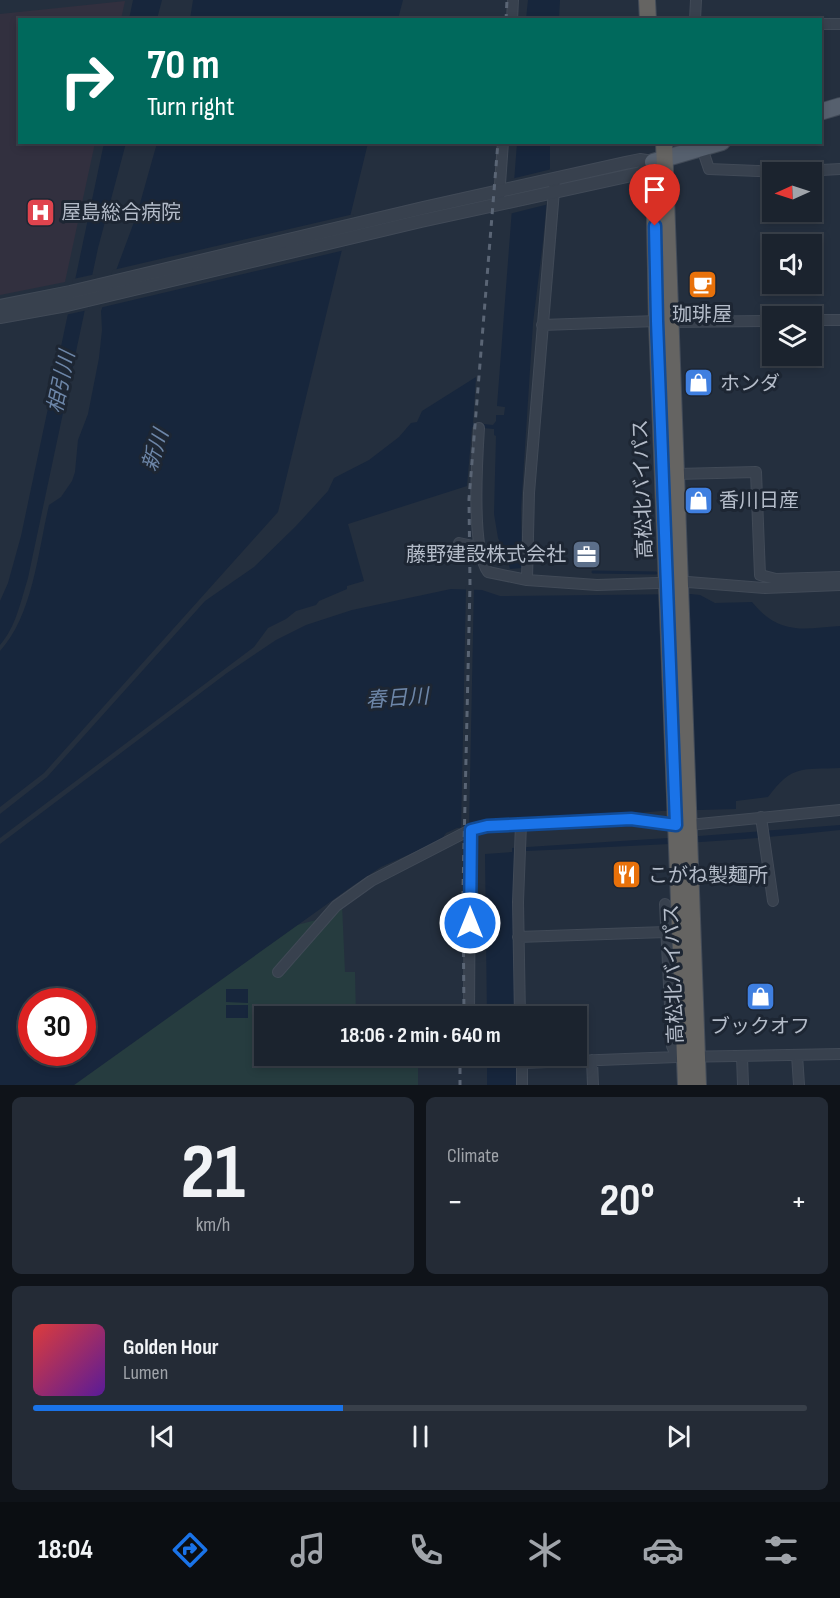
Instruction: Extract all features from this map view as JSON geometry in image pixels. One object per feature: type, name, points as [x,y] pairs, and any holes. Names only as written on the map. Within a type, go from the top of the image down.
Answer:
[{"type":"highway","points":[[647,0],[648,18]]},
{"type":"highway","points":[[659,0],[659,18]]},
{"type":"highway","name":"高松北バイパス","points":[[660,155],[663,322],[683,831],[686,1085]]},
{"type":"highway","name":"高松北バイパス","points":[[663,322],[677,474],[671,506]]},
{"type":"highway","name":"高松北バイパス","points":[[686,1057],[698,1085]]},
{"type":"main road","points":[[822,111],[840,106]]},
{"type":"main road","points":[[660,155],[712,144]]},
{"type":"street","points":[[512,18],[513,0]]},
{"type":"street","points":[[695,18],[696,0]]},
{"type":"street","points":[[822,24],[840,24]]},
{"type":"street","points":[[503,144],[504,197]]},
{"type":"street","points":[[693,148],[709,169],[785,172],[840,170]]},
{"type":"street","points":[[0,317],[67,305],[421,221],[504,197],[553,186],[641,173],[660,155]]},
{"type":"street","points":[[527,580],[529,493],[553,186]]},
{"type":"street","points":[[0,306],[70,292],[423,208],[504,197]]},
{"type":"street","points":[[822,320],[840,320]]},
{"type":"street","points":[[542,326],[762,321]]},
{"type":"street","points":[[479,428],[476,471],[478,547],[484,567],[488,572],[527,580],[597,585],[765,588],[840,585]]},
{"type":"street","points":[[677,474],[756,472],[760,575],[776,579],[840,577]]},
{"type":"street","points":[[459,543],[478,547]]},
{"type":"street","points":[[278,972],[336,906],[371,881],[471,830],[487,826],[631,819],[683,831],[761,817],[840,810]]},
{"type":"street","points":[[761,817],[773,901]]},
{"type":"street","points":[[520,1006],[518,937],[521,824]]},
{"type":"street","points":[[469,1006],[471,830]]},
{"type":"street","points":[[665,904],[672,1046],[686,1057]]},
{"type":"street","points":[[518,937],[666,932]]},
{"type":"street","points":[[587,1060],[840,1054]]},
{"type":"street","points":[[797,1055],[799,1085]]},
{"type":"street","points":[[742,1056],[743,1085]]},
{"type":"street","points":[[592,1060],[593,1085]]},
{"type":"street","points":[[522,1066],[522,1085]]},
{"type":"shaded area","name":"屋島総合病院","points":[[125,1],[121,18],[18,18],[18,144],[95,144],[65,282],[0,295],[0,14]]},
{"type":"green space","points":[[342,904],[345,972],[355,972],[356,1006],[254,1006],[254,1066],[418,1066],[418,1085],[74,1085],[297,925],[320,919]]},
{"type":"water","points":[[133,0],[162,0],[157,18],[129,18]]},
{"type":"water","points":[[193,0],[403,0],[398,18],[190,18]]},
{"type":"water","points":[[528,0],[560,0],[559,18],[526,18]]},
{"type":"water","name":"相引川","points":[[104,144],[126,144],[98,248],[28,578],[14,622],[0,645],[0,601],[8,583],[21,536]]},
{"type":"water","name":"新川","points":[[157,144],[368,144],[278,512],[44,773],[0,807],[0,651],[11,636],[27,601],[49,505],[61,497],[75,472],[78,440],[88,414],[99,358],[102,330],[101,311],[137,214]]},
{"type":"water","points":[[517,144],[550,144],[543,241],[533,323],[521,509],[522,568],[510,569],[498,538],[494,514],[496,436],[494,429],[472,427],[467,486],[348,524],[364,581],[347,586],[347,589],[319,601],[316,605],[296,611],[268,628],[254,647],[0,838],[0,814],[47,777],[205,601],[254,567],[328,491],[334,478],[369,460],[399,437],[411,423],[417,422],[422,411],[476,377],[473,423],[493,425],[496,415],[504,415],[505,407],[497,406]]},
{"type":"water","name":"春日川","points":[[451,589],[482,590],[500,596],[691,594],[700,595],[715,603],[752,602],[772,620],[792,628],[840,626],[840,768],[807,769],[791,774],[768,797],[736,801],[736,809],[661,811],[457,828],[446,833],[441,840],[381,867],[351,887],[74,1085],[0,1085],[0,844],[227,673],[276,640],[306,625],[352,610]]},
{"type":"water","points":[[840,825],[840,830],[761,838],[525,851],[514,858],[516,1006],[487,1006],[485,854],[512,852],[512,848]]},
{"type":"water","points":[[226,989],[248,989],[248,1003],[226,1002]]},
{"type":"water","points":[[226,1005],[248,1005],[248,1018],[226,1018]]},
{"type":"water","points":[[487,1066],[516,1066],[516,1085],[487,1085]]},
{"type":"pier","points":[[552,169],[549,204],[509,214],[511,179]]},
{"type":"pier","points":[[354,214],[345,250],[99,308],[113,270]]},
{"type":"pier","points":[[96,274],[88,310],[65,315],[73,279]]},
{"type":"pier","points":[[466,586],[474,586],[469,829],[461,829]]},
{"type":"waterway","points":[[593,572],[656,573]]},
{"type":"railway","points":[[506,18],[507,0]]},
{"type":"railway","points":[[464,1006],[463,890],[470,584],[469,499],[498,144]]},
{"type":"railway","points":[[460,1066],[460,1085]]},
{"type":"place","name":"屋島総合病院","points":[[40,212]]},
{"type":"place","name":"珈琲屋","points":[[702,284]]},
{"type":"place","name":"ホンダ","points":[[699,383]]},
{"type":"place","name":"香川日産","points":[[698,500]]},
{"type":"place","name":"藤野建設株式会社","points":[[587,554]]},
{"type":"place","name":"こがね製麺所","points":[[627,875]]},
{"type":"place","name":"ブックオフ","points":[[760,996]]},
{"type":"route","points":[[470,923],[471,830],[487,826],[555,821],[631,819],[676,825],[655,226]]}]
